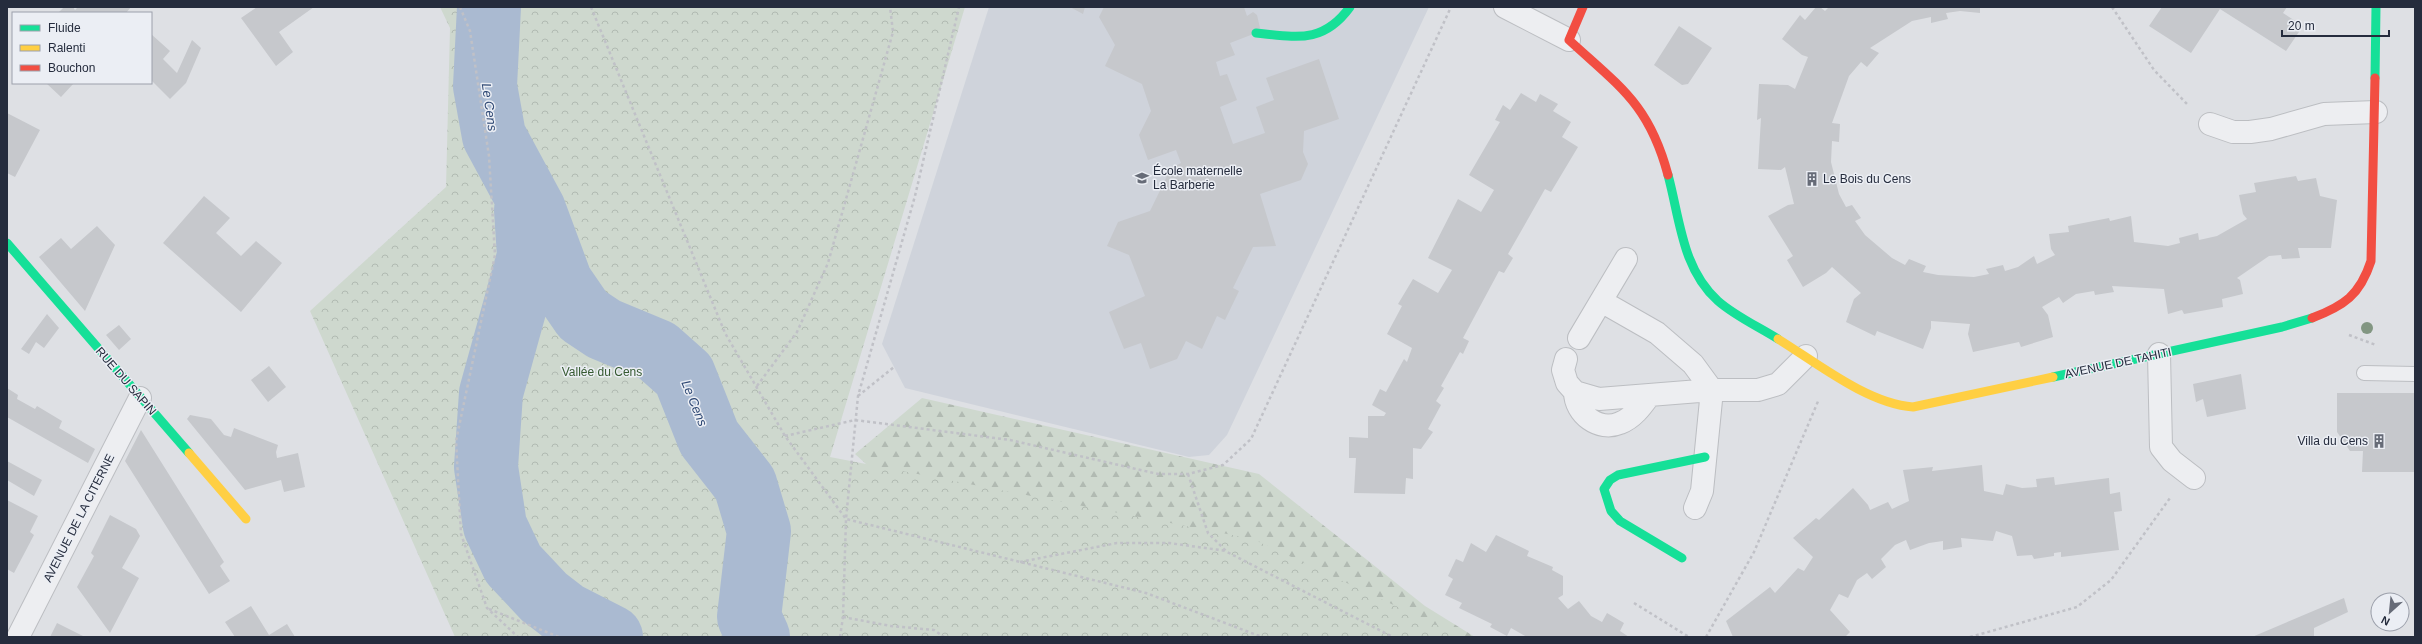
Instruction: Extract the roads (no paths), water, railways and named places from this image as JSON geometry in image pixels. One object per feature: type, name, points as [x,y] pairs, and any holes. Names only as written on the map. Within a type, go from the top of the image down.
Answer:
[{"type":"street","points":[[1256,33],[1311,38],[1341,22],[1350,7]]},
{"type":"street","points":[[1506,7],[1569,40],[1583,7]]},
{"type":"street","name":"AVENUE DE TAHITI","points":[[1569,40],[1624,91],[1652,127],[1662,152],[1684,246],[1696,276],[1719,302],[1870,396],[1897,406],[1913,407],[2282,328],[2326,313],[2347,303],[2360,290],[2367,277],[2371,261],[2376,112],[2376,7]]},
{"type":"street","points":[[2210,124],[2233,132],[2250,132],[2271,129],[2324,114],[2376,112]]},
{"type":"street","name":"RUE DU SAPIN","points":[[7,243],[246,519]]},
{"type":"street","points":[[1579,338],[1626,259]]},
{"type":"street","points":[[1601,301],[1663,338],[1693,364],[1712,390],[1702,491],[1695,508]]},
{"type":"street","points":[[2159,354],[2161,447],[2172,461],[2190,476]]},
{"type":"street","points":[[1566,359],[1564,377],[1575,392],[1599,399],[1712,390],[1758,390],[1778,384],[1806,356]]},
{"type":"street","name":"AVENUE DE LA CITERNE","points":[[18,637],[140,398]]},
{"type":"street","points":[[1682,558],[1620,521],[1611,511],[1604,489],[1610,480],[1618,475],[1636,469],[1705,457]]},
{"type":"lane","points":[[2364,373],[2410,374]]},
{"type":"waterway","name":"Le Cens","points":[[489,7],[485,86],[494,136],[534,210],[561,283],[583,315],[604,329],[657,351],[684,375],[709,438],[745,484],[759,531],[749,617],[758,637]]},
{"type":"waterway","name":"Le Cens","points":[[526,210],[529,256],[491,393],[486,467],[495,526],[513,564],[544,597],[566,614],[611,637]]},
{"type":"place","name":"École maternelle La Barberie","points":[[1142,178]]},
{"type":"place","name":"Le Bois du Cens","points":[[1812,179]]},
{"type":"place","name":"Villa du Cens","points":[[2379,441]]},
{"type":"park label","name":"Vallée du Cens","points":[[602,372]]}]
